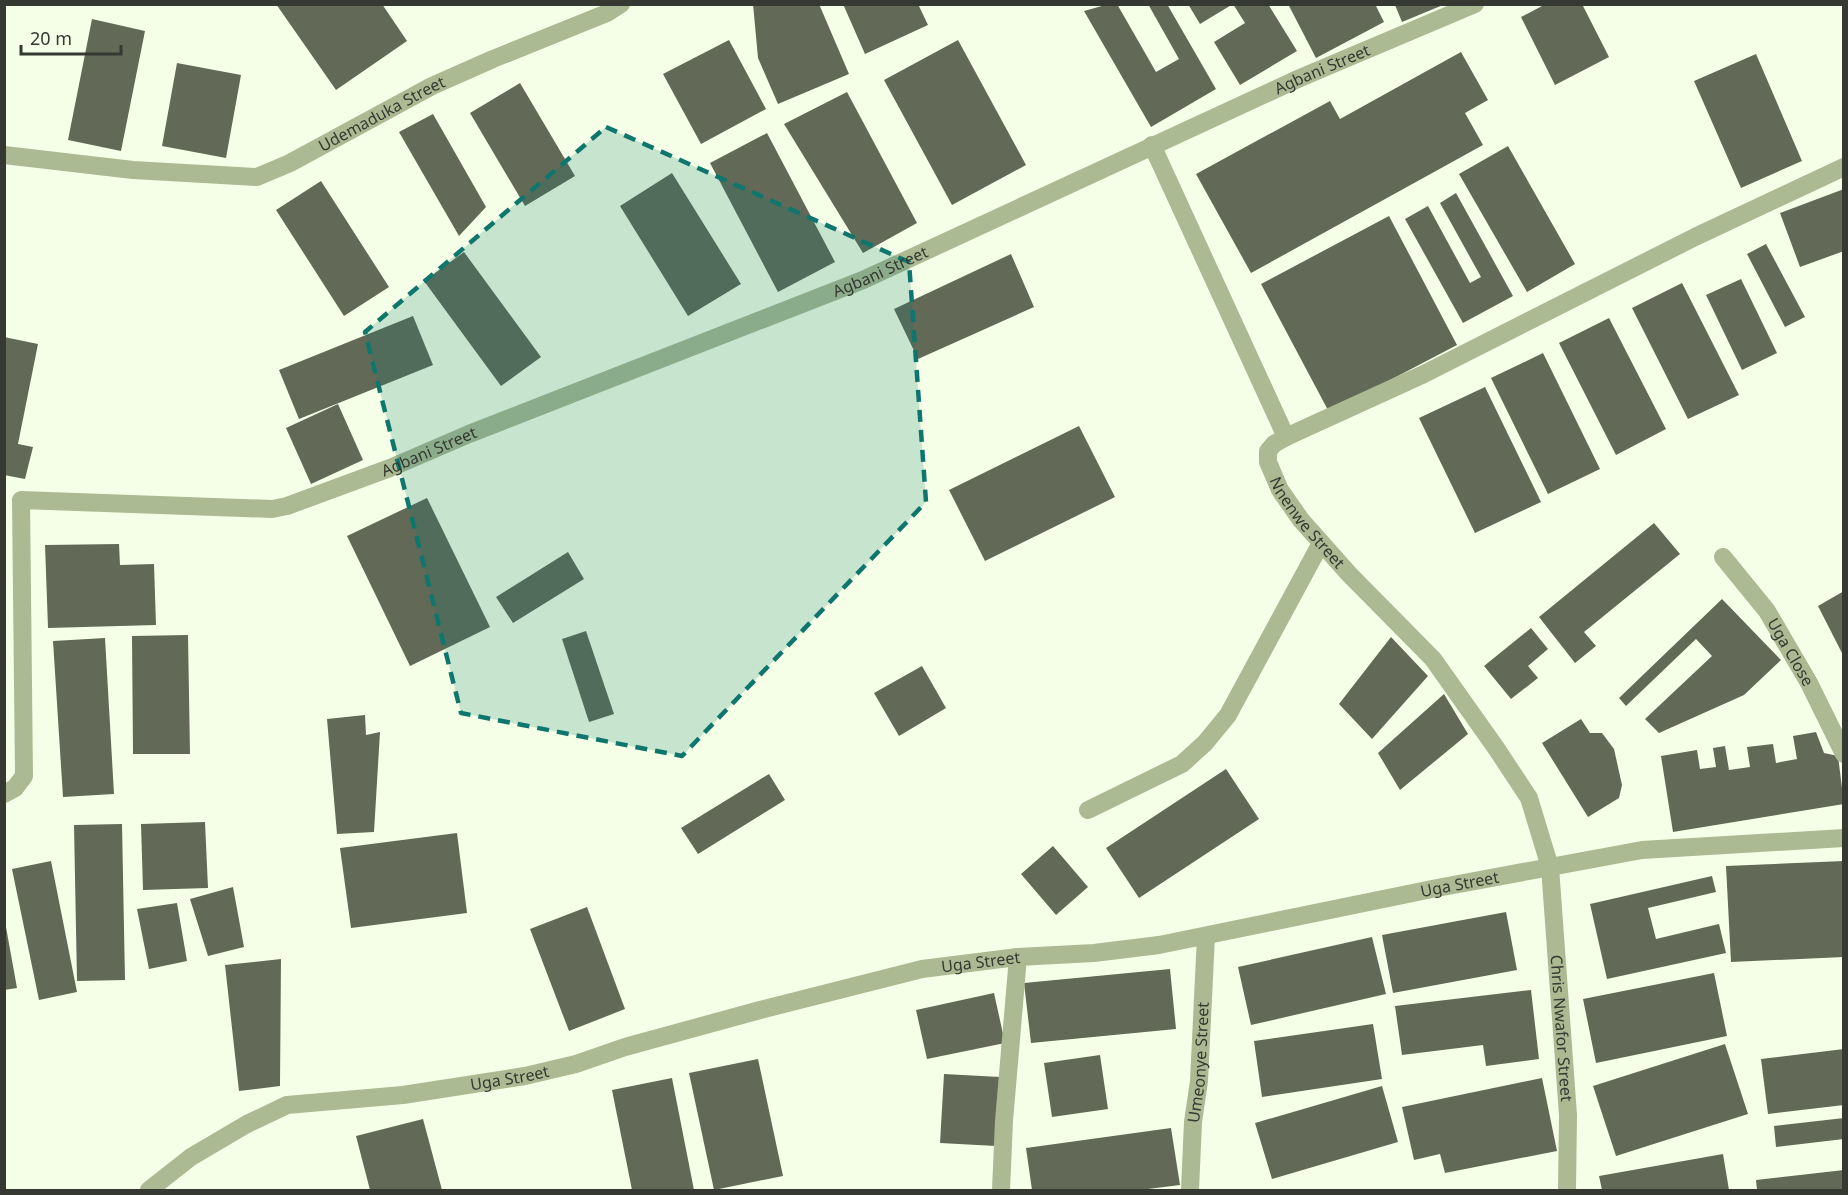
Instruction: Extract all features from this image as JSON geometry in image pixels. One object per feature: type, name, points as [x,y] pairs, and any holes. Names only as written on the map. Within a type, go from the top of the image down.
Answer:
[{"type":"street","name":"Udemaduka Street","points":[[4,155],[133,170],[257,177],[290,163],[432,86],[493,58],[607,13],[621,4]]},
{"type":"street","name":"Agbani Street","points":[[13,499],[272,509],[287,506],[390,468],[468,434],[863,280],[1300,78],[1475,4]]},
{"type":"street","points":[[1152,145],[1286,437],[1424,374],[1695,237],[1844,167]]},
{"type":"street","name":"Nnenwe Street","points":[[1286,437],[1274,444],[1268,451],[1268,462],[1280,490],[1301,520],[1349,574],[1433,659],[1529,798],[1550,867]]},
{"type":"street","points":[[4,794],[15,788],[24,776],[13,499]]},
{"type":"street","points":[[1088,810],[1182,764],[1205,743],[1228,715],[1321,543]]},
{"type":"street","name":"Uga Close","points":[[1723,557],[1767,611],[1809,683],[1844,754]]},
{"type":"street","name":"Uga Street","points":[[149,1191],[191,1157],[247,1124],[287,1104],[403,1095],[525,1076],[576,1064],[625,1047],[760,1010],[922,969],[1018,957],[1094,953],[1206,936],[1437,888],[1642,850],[1844,838]]},
{"type":"street","name":"Chris Nwafor Street","points":[[1550,867],[1568,1115],[1566,1191]]},
{"type":"street","name":"Umeonye Street","points":[[1190,1191],[1193,1122],[1199,1081],[1206,936]]},
{"type":"street","points":[[1001,1191],[1004,1121],[1018,957]]},
{"type":"highlighted area","points":[[606,127],[909,262],[926,502],[682,756],[461,713],[365,332]]},
{"type":"building","points":[[276,4],[382,4],[407,41],[336,90]]},
{"type":"building","points":[[753,4],[819,4],[849,74],[778,104],[758,58]]},
{"type":"building","points":[[843,4],[918,4],[928,25],[865,54]]},
{"type":"building","points":[[1117,4],[1156,72],[1179,59],[1148,4],[1167,4],[1216,89],[1151,127],[1084,11]]},
{"type":"building","points":[[1188,4],[1233,4],[1200,24]]},
{"type":"building","points":[[1233,4],[1268,4],[1297,51],[1240,85],[1214,42],[1245,23]]},
{"type":"building","points":[[1288,4],[1375,4],[1384,22],[1316,58]]},
{"type":"building","points":[[1546,4],[1582,4],[1609,57],[1555,85],[1521,17]]},
{"type":"building","points":[[1395,5],[1443,5],[1402,22]]},
{"type":"building","points":[[92,19],[145,31],[121,151],[68,140]]},
{"type":"building","points":[[729,40],[766,109],[701,144],[663,74]]},
{"type":"building","points":[[958,40],[1026,165],[952,205],[884,80]]},
{"type":"building","points":[[1461,52],[1488,100],[1465,113],[1483,145],[1251,273],[1196,174],[1330,101],[1340,119]]},
{"type":"building","points":[[1756,54],[1802,161],[1741,188],[1694,81]]},
{"type":"building","points":[[177,63],[241,75],[226,158],[162,146]]},
{"type":"building","points":[[520,83],[575,176],[525,206],[470,113]]},
{"type":"building","points":[[847,92],[917,223],[863,253],[784,124]]},
{"type":"building","points":[[433,114],[486,207],[459,236],[399,132]]},
{"type":"building","points":[[767,133],[835,262],[778,292],[710,163]]},
{"type":"building","points":[[1508,146],[1575,264],[1527,292],[1459,174]]},
{"type":"building","points":[[672,173],[741,284],[688,316],[620,206]]},
{"type":"building","points":[[321,181],[389,287],[344,316],[276,210]]},
{"type":"building","points":[[1844,189],[1844,251],[1800,267],[1780,213]]},
{"type":"building","points":[[1456,193],[1513,296],[1463,323],[1405,219],[1428,206],[1470,283],[1481,277],[1440,203]]},
{"type":"building","points":[[1389,216],[1457,345],[1329,412],[1261,284]]},
{"type":"building","points":[[1766,244],[1805,317],[1785,327],[1747,254]]},
{"type":"building","points":[[464,252],[541,357],[501,386],[424,281]]},
{"type":"building","points":[[1011,254],[1034,307],[918,359],[894,309]]},
{"type":"building","points":[[1741,279],[1777,353],[1742,370],[1706,295]]},
{"type":"building","points":[[1682,283],[1739,395],[1688,419],[1632,308]]},
{"type":"building","points":[[413,316],[433,365],[299,419],[279,370]]},
{"type":"building","points":[[1609,318],[1666,429],[1616,455],[1559,343]]},
{"type":"building","points":[[4,337],[38,344],[18,444],[33,447],[25,479],[4,475]]},
{"type":"building","points":[[1543,353],[1600,469],[1548,494],[1491,378]]},
{"type":"building","points":[[1485,387],[1541,502],[1475,533],[1419,418]]},
{"type":"building","points":[[338,404],[363,460],[311,484],[286,428]]},
{"type":"building","points":[[1079,426],[1115,497],[985,561],[949,490]]},
{"type":"building","points":[[427,498],[490,627],[410,666],[347,536]]},
{"type":"building","points":[[1654,523],[1680,554],[1584,632],[1596,646],[1575,663],[1539,617]]},
{"type":"building","points":[[119,544],[120,565],[154,564],[156,625],[48,628],[45,545]]},
{"type":"building","points":[[568,552],[584,579],[513,623],[496,597]]},
{"type":"building","points":[[1844,591],[1844,657],[1818,606]]},
{"type":"building","points":[[1722,599],[1781,660],[1744,695],[1659,733],[1645,719],[1712,656],[1696,639],[1626,706],[1619,698]]},
{"type":"building","points":[[1531,628],[1548,649],[1528,666],[1538,678],[1511,699],[1484,666]]},
{"type":"building","points":[[586,631],[614,714],[589,722],[562,639]]},
{"type":"building","points":[[188,635],[190,754],[133,754],[132,636]]},
{"type":"building","points":[[1391,637],[1428,676],[1372,739],[1339,704]]},
{"type":"building","points":[[105,638],[114,794],[63,797],[53,641]]},
{"type":"building","points":[[922,666],[946,708],[899,736],[874,693]]},
{"type":"building","points":[[1444,694],[1468,734],[1400,790],[1378,753]]},
{"type":"building","points":[[365,715],[366,735],[380,732],[374,832],[337,834],[327,719]]},
{"type":"building","points":[[1581,719],[1590,733],[1602,733],[1614,749],[1622,785],[1619,798],[1588,817],[1542,743]]},
{"type":"building","points":[[1816,732],[1824,753],[1838,756],[1844,804],[1673,832],[1661,756],[1697,750],[1700,769],[1716,767],[1713,748],[1725,746],[1729,770],[1750,767],[1747,747],[1773,744],[1776,763],[1797,759],[1793,736]]},
{"type":"building","points":[[1226,769],[1259,819],[1139,898],[1106,848]]},
{"type":"building","points":[[769,774],[785,800],[698,854],[681,828]]},
{"type":"building","points":[[205,822],[208,888],[143,890],[141,824]]},
{"type":"building","points":[[122,824],[125,980],[77,981],[74,825]]},
{"type":"building","points":[[457,833],[467,913],[351,928],[340,848]]},
{"type":"building","points":[[1053,846],[1088,887],[1056,915],[1021,874]]},
{"type":"building","points":[[51,861],[77,992],[39,1000],[12,869]]},
{"type":"building","points":[[1844,861],[1844,957],[1731,962],[1726,866]]},
{"type":"building","points":[[1712,876],[1716,892],[1648,908],[1656,939],[1719,924],[1726,953],[1607,979],[1590,904]]},
{"type":"building","points":[[233,887],[244,947],[208,956],[190,899]]},
{"type":"building","points":[[177,903],[187,961],[149,969],[137,909]]},
{"type":"building","points":[[587,907],[625,1009],[569,1031],[530,929]]},
{"type":"building","points":[[1506,912],[1517,970],[1393,993],[1382,935]]},
{"type":"building","points":[[4,916],[17,988],[4,990]]},
{"type":"building","points":[[1372,937],[1386,994],[1251,1025],[1238,967]]},
{"type":"building","points":[[281,959],[280,1086],[239,1091],[225,965]]},
{"type":"building","points":[[1170,969],[1176,1029],[1031,1043],[1024,983]]},
{"type":"building","points":[[1714,973],[1727,1036],[1596,1063],[1583,999]]},
{"type":"building","points":[[1531,990],[1539,1059],[1486,1066],[1483,1045],[1402,1055],[1395,1006]]},
{"type":"building","points":[[994,993],[1005,1043],[927,1059],[916,1010]]},
{"type":"building","points":[[1373,1024],[1382,1079],[1262,1097],[1254,1041]]},
{"type":"building","points":[[1725,1044],[1748,1114],[1616,1156],[1593,1086]]},
{"type":"building","points":[[1844,1049],[1844,1105],[1768,1114],[1761,1059]]},
{"type":"building","points":[[1100,1055],[1108,1109],[1052,1117],[1044,1063]]},
{"type":"building","points":[[758,1059],[783,1176],[714,1190],[689,1073]]},
{"type":"building","points":[[944,1074],[1000,1077],[996,1146],[940,1143]]},
{"type":"building","points":[[672,1078],[694,1190],[632,1190],[612,1090]]},
{"type":"building","points":[[1542,1078],[1557,1151],[1445,1173],[1440,1154],[1414,1160],[1402,1107]]},
{"type":"building","points":[[1382,1086],[1398,1142],[1272,1179],[1255,1123]]},
{"type":"building","points":[[1844,1118],[1844,1139],[1776,1147],[1774,1126]]},
{"type":"building","points":[[423,1119],[442,1190],[370,1190],[356,1136]]},
{"type":"building","points":[[1171,1128],[1180,1185],[1140,1190],[1032,1190],[1026,1148]]},
{"type":"building","points":[[1723,1154],[1729,1190],[1602,1190],[1599,1176]]},
{"type":"building","points":[[1844,1170],[1844,1190],[1757,1190],[1756,1180]]}]
